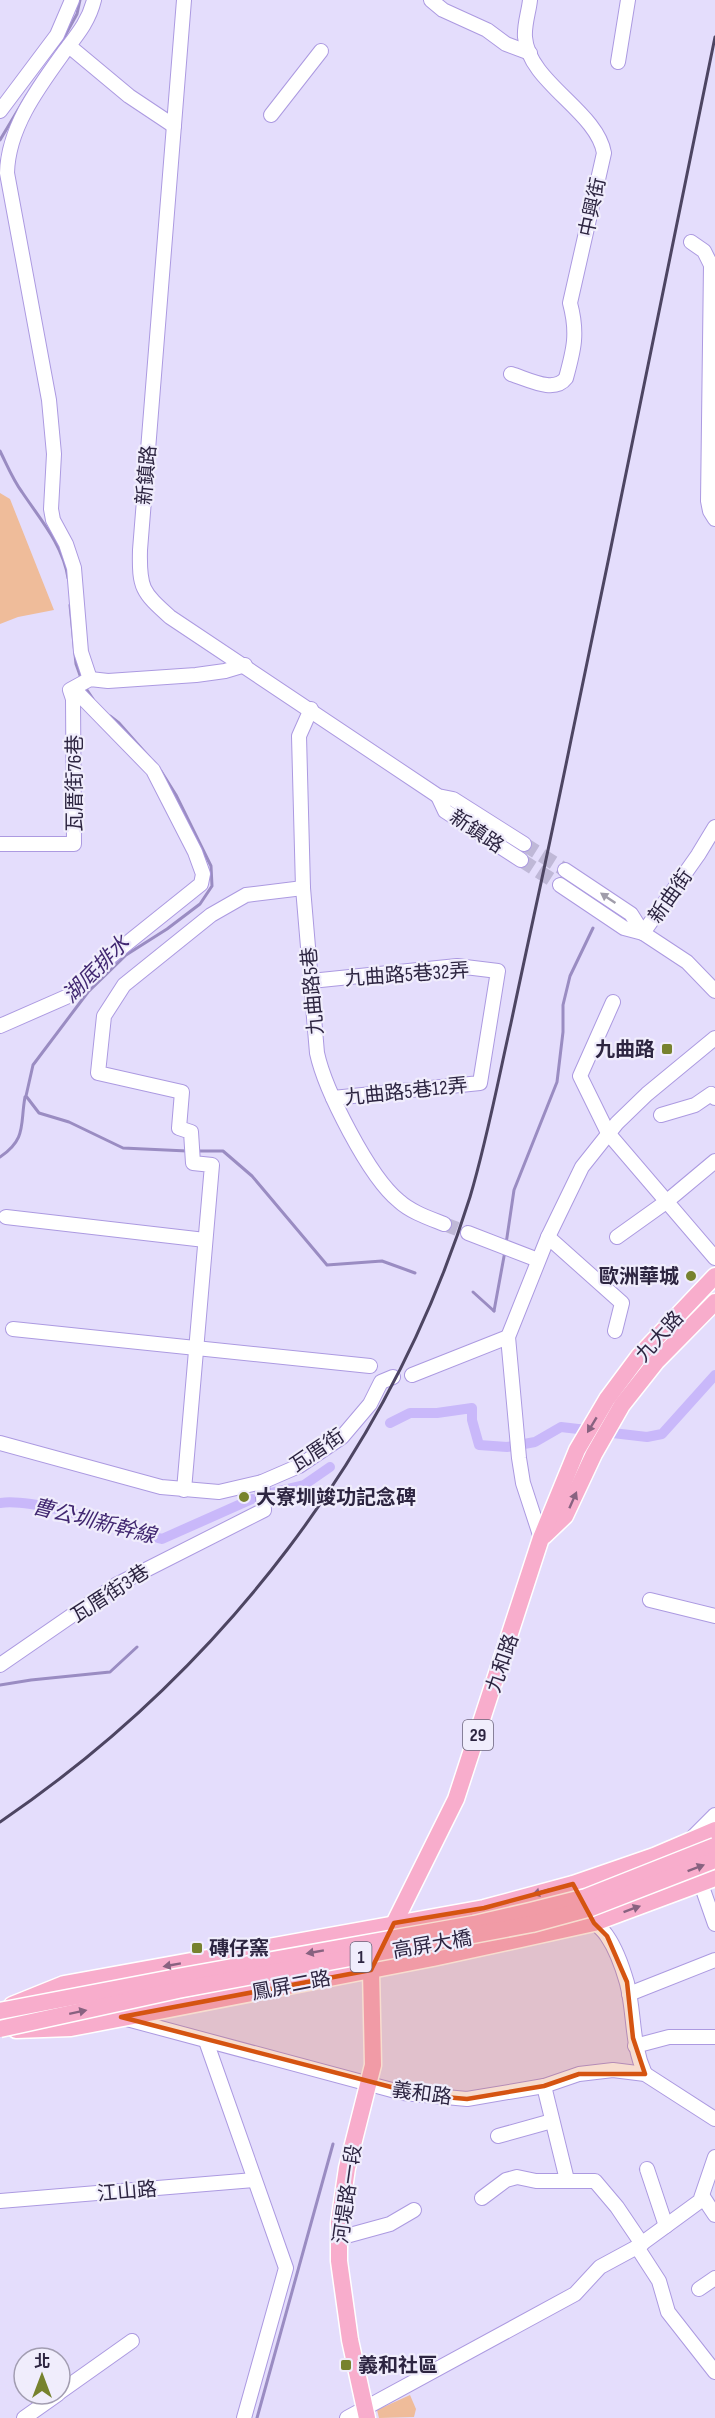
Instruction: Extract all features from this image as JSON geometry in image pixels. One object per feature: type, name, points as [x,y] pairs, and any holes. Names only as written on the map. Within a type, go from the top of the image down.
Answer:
[{"type":"main road","name":"九大路","points":[[615,1402],[639,1356],[715,1276]]},
{"type":"main road","name":"九大路","points":[[615,1402],[715,1302]]},
{"type":"main road","name":"九和路","points":[[370,1970],[456,1799],[541,1538],[577,1450],[615,1402]]},
{"type":"main road","name":"29","points":[[541,1538],[566,1516],[615,1402]]},
{"type":"main road","name":"1","points":[[0,2010],[64,1984],[484,1908],[573,1884],[715,1830]]},
{"type":"main road","name":"高屏大橋","points":[[0,2010],[474,1924],[586,1897],[715,1846]]},
{"type":"main road","name":"高屏大橋","points":[[0,2029],[178,1990],[532,1924],[591,1908],[715,1860]]},
{"type":"main road","name":"鳳屏二路","points":[[0,2029],[71,2028],[370,1970],[594,1923],[708,1881]]},
{"type":"main road","name":"河堤路一段","points":[[365,2413],[350,2340],[339,2261],[339,2223],[346,2168],[373,2065],[370,1970]]},
{"type":"street","points":[[0,111],[57,35],[72,0]]},
{"type":"street","points":[[90,680],[81,652],[74,568],[66,544],[53,520],[51,509],[54,454],[49,400],[7,173],[11,141],[38,89],[82,29],[91,13],[94,0]]},
{"type":"street","name":"新鎮路","points":[[184,0],[140,576],[143,589],[150,599],[170,617],[311,709],[438,796],[453,799],[524,844]]},
{"type":"street","points":[[431,0],[442,10],[487,30],[506,44],[530,53]]},
{"type":"street","name":"中興街","points":[[511,374],[552,386],[563,382],[566,378],[576,341],[576,327],[570,303],[604,153],[599,136],[540,70],[530,53],[525,37],[530,0]]},
{"type":"street","points":[[618,62],[628,0]]},
{"type":"street","points":[[69,46],[129,96],[174,126]]},
{"type":"street","points":[[271,115],[321,51]]},
{"type":"street","points":[[691,242],[704,251],[711,265],[708,501],[715,519]]},
{"type":"street","points":[[0,1026],[73,994],[95,969],[201,884],[203,874],[195,852],[153,770],[74,689],[90,680],[108,681],[196,675],[225,671],[245,665]]},
{"type":"street","name":"瓦厝街76巷","points":[[0,844],[74,844],[73,699],[70,690],[74,689]]},
{"type":"street","name":"九曲路5巷","points":[[311,709],[299,736],[303,888],[317,1053],[321,1072],[370,1166],[398,1200],[412,1210],[444,1224]]},
{"type":"street","name":"新鎮路","points":[[438,796],[445,811],[521,860]]},
{"type":"street","name":"新曲街","points":[[643,933],[715,827]]},
{"type":"street","points":[[565,870],[631,914],[643,933]]},
{"type":"street","points":[[560,885],[624,928],[643,933],[687,962],[715,991]]},
{"type":"street","points":[[184,1490],[212,1165],[193,1163],[191,1132],[179,1128],[182,1092],[98,1073],[104,1016],[124,985],[211,915],[246,895],[303,888]]},
{"type":"street","name":"九曲路5巷32弄","points":[[311,981],[457,966],[498,971],[480,1083]]},
{"type":"street","points":[[613,1002],[580,1077],[608,1133],[715,1258]]},
{"type":"street","points":[[541,1538],[523,1483],[508,1337],[548,1237],[582,1167],[608,1133],[647,1094],[715,1038]]},
{"type":"street","name":"九曲路5巷12弄","points":[[333,1098],[480,1083]]},
{"type":"street","points":[[661,1115],[695,1105],[711,1094],[715,1098]]},
{"type":"street","points":[[617,1237],[666,1202],[715,1161]]},
{"type":"street","points":[[6,1217],[205,1240]]},
{"type":"street","points":[[468,1233],[538,1260]]},
{"type":"street","points":[[548,1237],[622,1303],[615,1330]]},
{"type":"street","points":[[13,1329],[370,1366]]},
{"type":"street","points":[[412,1375],[508,1337]]},
{"type":"street","name":"瓦厝街","points":[[0,1443],[161,1487],[219,1492],[262,1482],[299,1466],[342,1437],[370,1404],[381,1382],[393,1377]]},
{"type":"street","name":"瓦厝街3巷","points":[[0,1665],[116,1585],[264,1510],[262,1482]]},
{"type":"street","points":[[650,1600],[715,1616]]},
{"type":"street","points":[[687,1842],[715,1815]]},
{"type":"street","points":[[708,1881],[715,1924]]},
{"type":"street","points":[[573,1884],[594,1923],[607,1936],[627,1982],[635,2046],[645,2074]]},
{"type":"street","points":[[629,1994],[715,1960]]},
{"type":"street","name":"義和路","points":[[121,2017],[403,2093],[467,2099],[544,2086],[579,2074],[603,2071],[645,2074],[715,2119]]},
{"type":"street","points":[[635,2046],[669,2037],[715,2037]]},
{"type":"street","points":[[206,2041],[286,2268],[244,2418]]},
{"type":"street","points":[[544,2086],[567,2180]]},
{"type":"street","points":[[498,2136],[552,2121]]},
{"type":"street","points":[[346,2418],[365,2413],[575,2294],[600,2268],[639,2245],[700,2201],[715,2157]]},
{"type":"street","points":[[647,2169],[666,2226]]},
{"type":"street","points":[[482,2198],[506,2180],[517,2176],[536,2181],[595,2181],[617,2207],[659,2281],[668,2313],[715,2372]]},
{"type":"street","name":"江山路","points":[[0,2201],[254,2180]]},
{"type":"street","points":[[703,2197],[715,2215]]},
{"type":"street","points":[[339,2238],[390,2224],[414,2210]]},
{"type":"street","points":[[699,2289],[715,2278]]},
{"type":"street","points":[[72,2384],[132,2341]]},
{"type":"street","points":[[24,2418],[41,2406]]},
{"type":"highlighted area","points":[[573,1884],[594,1923],[607,1936],[627,1982],[633,2038],[645,2074],[579,2074],[544,2086],[467,2099],[422,2095],[121,2017],[371,1970],[394,1923],[484,1908]]},
{"type":"shaded area","points":[[0,493],[10,499],[54,610],[18,617],[0,624]]},
{"type":"shaded area","points":[[410,2395],[416,2409],[414,2417],[379,2418],[377,2410]]},
{"type":"waterway","name":"湖底排水","points":[[57,50],[77,14],[80,0]]},
{"type":"waterway","name":"湖底排水","points":[[0,140],[27,95]]},
{"type":"waterway","name":"湖底排水","points":[[0,451],[16,482],[56,543],[68,578]]},
{"type":"waterway","name":"湖底排水","points":[[70,605],[76,664],[81,678]]},
{"type":"waterway","name":"湖底排水","points":[[85,687],[93,699]]},
{"type":"waterway","name":"湖底排水","points":[[110,716],[149,757]]},
{"type":"waterway","name":"湖底排水","points":[[161,771],[176,795],[211,866],[212,886],[200,904],[167,929],[126,955],[88,992],[33,1065],[26,1096],[39,1113],[69,1122],[123,1148],[187,1151]]},
{"type":"waterway","points":[[506,1244],[514,1190],[557,1082],[563,1032],[563,1005],[570,976],[593,928]]},
{"type":"waterway","points":[[0,1157],[15,1144],[21,1130],[25,1097]]},
{"type":"waterway","name":"湖底排水","points":[[197,1151],[223,1151],[252,1176],[327,1265],[382,1261],[415,1273]]},
{"type":"waterway","points":[[494,1311],[505,1251]]},
{"type":"waterway","name":"湖底排水","points":[[473,1292],[494,1311]]},
{"type":"waterway","name":"曹公圳新幹線","points":[[390,1423],[410,1413],[437,1413],[472,1408],[472,1420],[479,1445],[507,1447],[535,1442],[561,1427],[647,1437],[662,1434],[715,1375]]},
{"type":"waterway","name":"曹公圳新幹線","points":[[270,1493],[304,1485],[330,1467]]},
{"type":"waterway","name":"曹公圳新幹線","points":[[0,1503],[15,1502],[57,1509],[162,1539],[252,1499]]},
{"type":"waterway","points":[[0,1685],[110,1672],[137,1647]]},
{"type":"waterway","points":[[257,2418],[333,2144]]},
{"type":"tunnel","points":[[524,844],[565,870]]},
{"type":"tunnel","points":[[521,860],[560,885]]},
{"type":"tunnel","points":[[444,1224],[468,1233]]},
{"type":"railway","points":[[0,1822],[80,1763],[155,1697],[224,1626],[288,1549],[344,1468],[394,1382],[436,1291],[470,1197],[492,1110],[564,775],[715,37]]},
{"type":"place","name":"九曲路","points":[[667,1049]]},
{"type":"place","name":"歐洲華城","points":[[691,1276]]},
{"type":"place","name":"大寮圳竣功記念碑","points":[[244,1497]]},
{"type":"place","name":"磚仔窯","points":[[197,1948]]},
{"type":"place","name":"義和社區","points":[[346,2365]]}]
